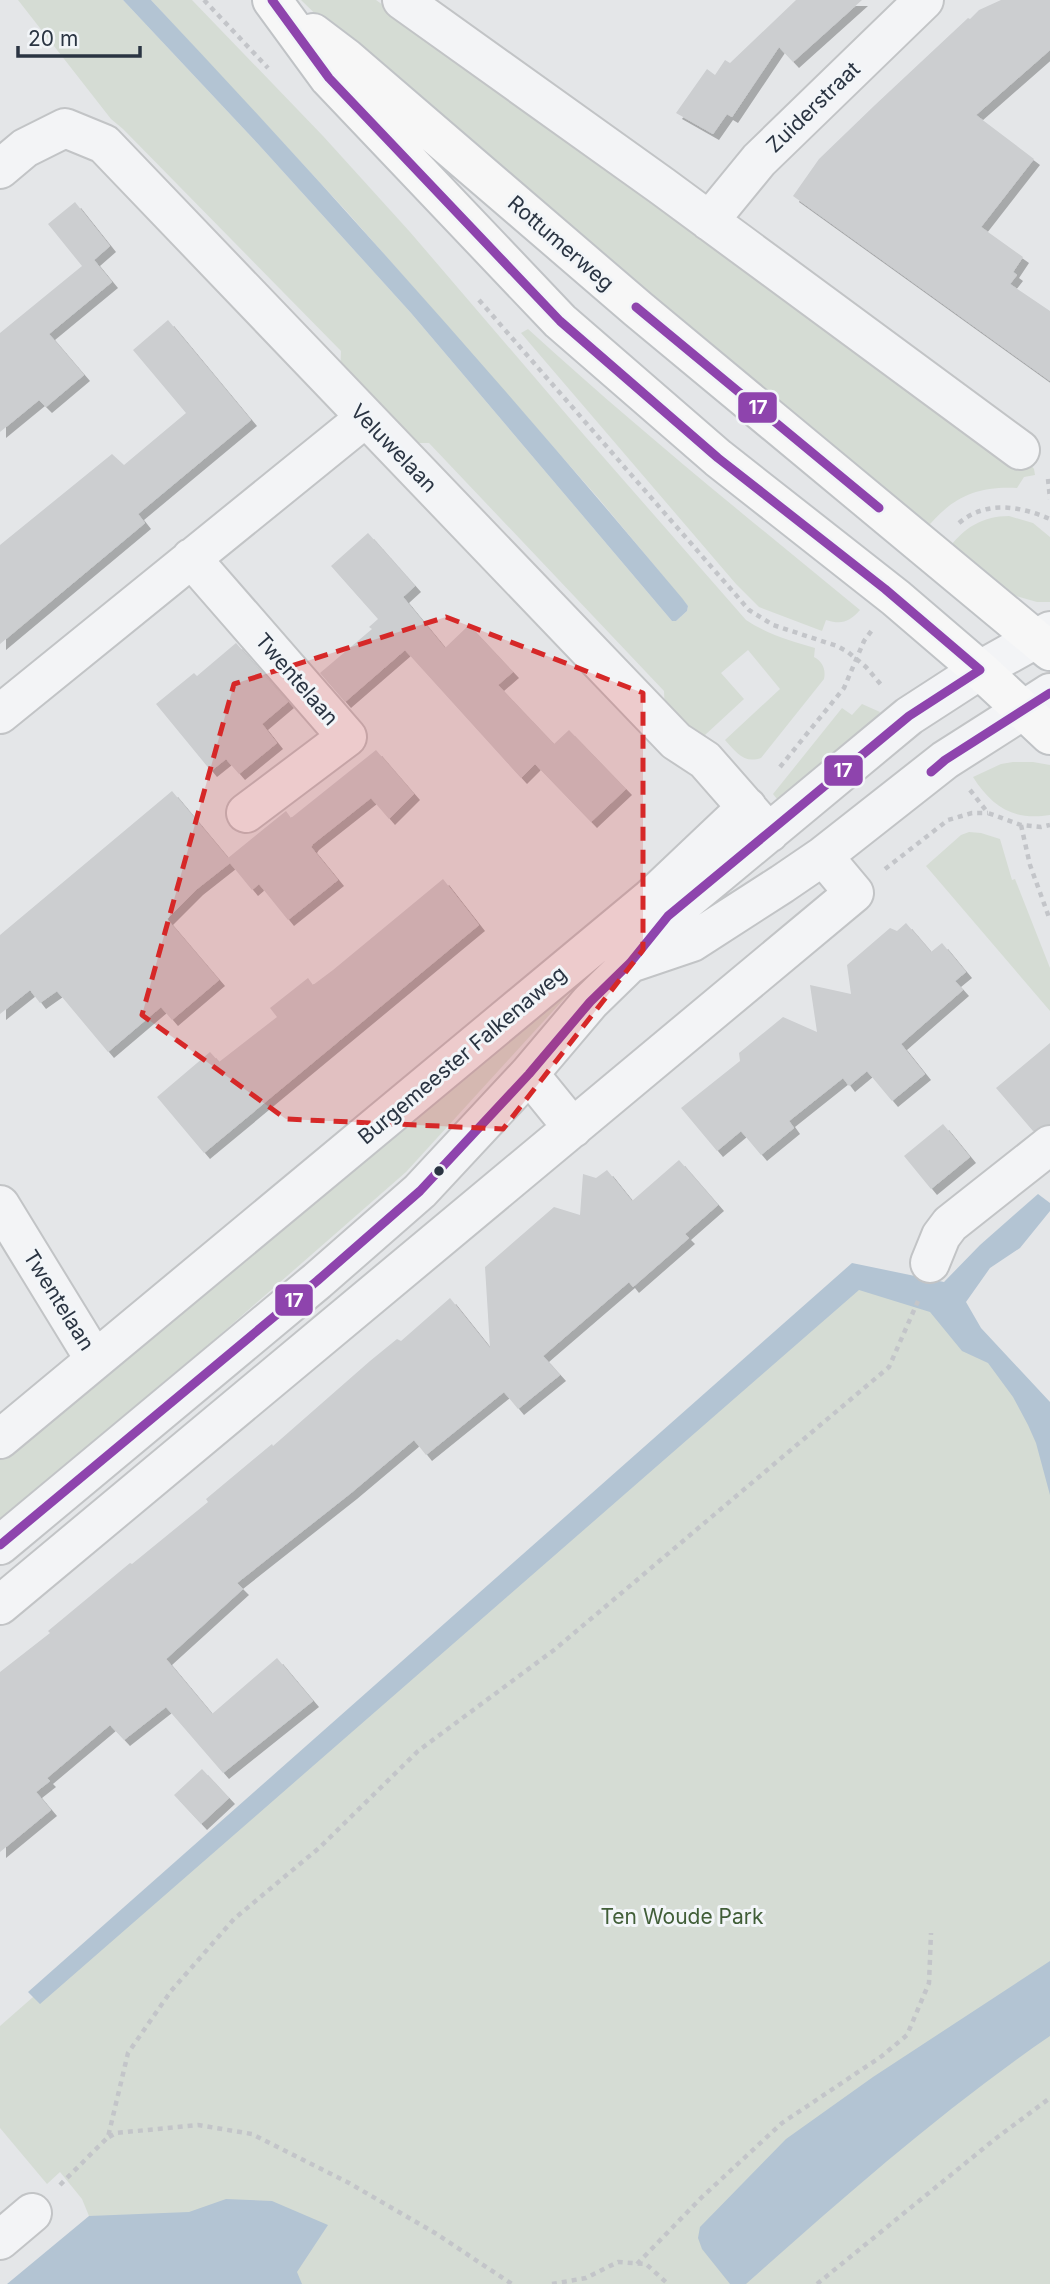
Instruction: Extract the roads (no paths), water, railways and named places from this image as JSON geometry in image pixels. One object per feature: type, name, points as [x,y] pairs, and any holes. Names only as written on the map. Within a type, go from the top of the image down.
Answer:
[{"type":"main road","name":"Rottumerweg","points":[[276,4],[346,58],[638,309],[1045,640]]},
{"type":"main road","name":"Rottumerweg","points":[[276,4],[329,78],[560,321],[718,458],[885,589],[980,670],[1036,701],[1050,735]]},
{"type":"street","points":[[402,0],[1020,450]]},
{"type":"street","name":"Zuiderstraat","points":[[709,221],[759,160],[924,0]]},
{"type":"street","name":"Veluwelaan","points":[[0,169],[25,148],[65,128],[104,144],[676,741],[705,760],[758,820]]},
{"type":"street","points":[[0,714],[365,418]]},
{"type":"street","name":"Twentelaan","points":[[191,558],[347,737],[246,813]]},
{"type":"street","name":"Burgemeester Falkenaweg","points":[[0,1440],[651,898],[909,716],[980,670],[1045,640]]},
{"type":"street","name":"Burgemeester Falkenaweg","points":[[630,963],[692,942],[823,856],[945,760],[1036,701]]},
{"type":"street","name":"Burgemeester Falkenaweg","points":[[0,1545],[317,1281],[420,1191],[758,820]]},
{"type":"street","points":[[0,1605],[854,893],[823,856]]},
{"type":"street","points":[[529,1074],[573,1128]]},
{"type":"street","points":[[930,1263],[941,1236],[950,1224],[1050,1145]]},
{"type":"street","name":"Twentelaan","points":[[0,1205],[95,1360]]},
{"type":"street","points":[[0,2240],[32,2213]]},
{"type":"water","points":[[123,0],[151,0],[421,295],[682,598],[688,606],[687,611],[676,621],[672,621],[411,313]]},
{"type":"water","points":[[1038,1194],[1050,1203],[1050,1211],[1020,1248],[990,1268],[966,1302],[981,1328],[1050,1402],[1050,1495],[1036,1443],[1028,1425],[1013,1397],[988,1363],[962,1351],[930,1312],[859,1290],[40,2004],[28,1992],[852,1263],[944,1282],[980,1245]]},
{"type":"water","points":[[1050,1961],[1050,2036],[932,2124],[746,2284],[730,2284],[702,2249],[698,2238],[700,2227],[786,2139],[873,2077]]},
{"type":"water","points":[[226,2199],[272,2201],[328,2225],[297,2272],[302,2284],[7,2284],[89,2216],[189,2212]]},
{"type":"park label","name":"Ten Woude Park","points":[[682,1916]]}]
